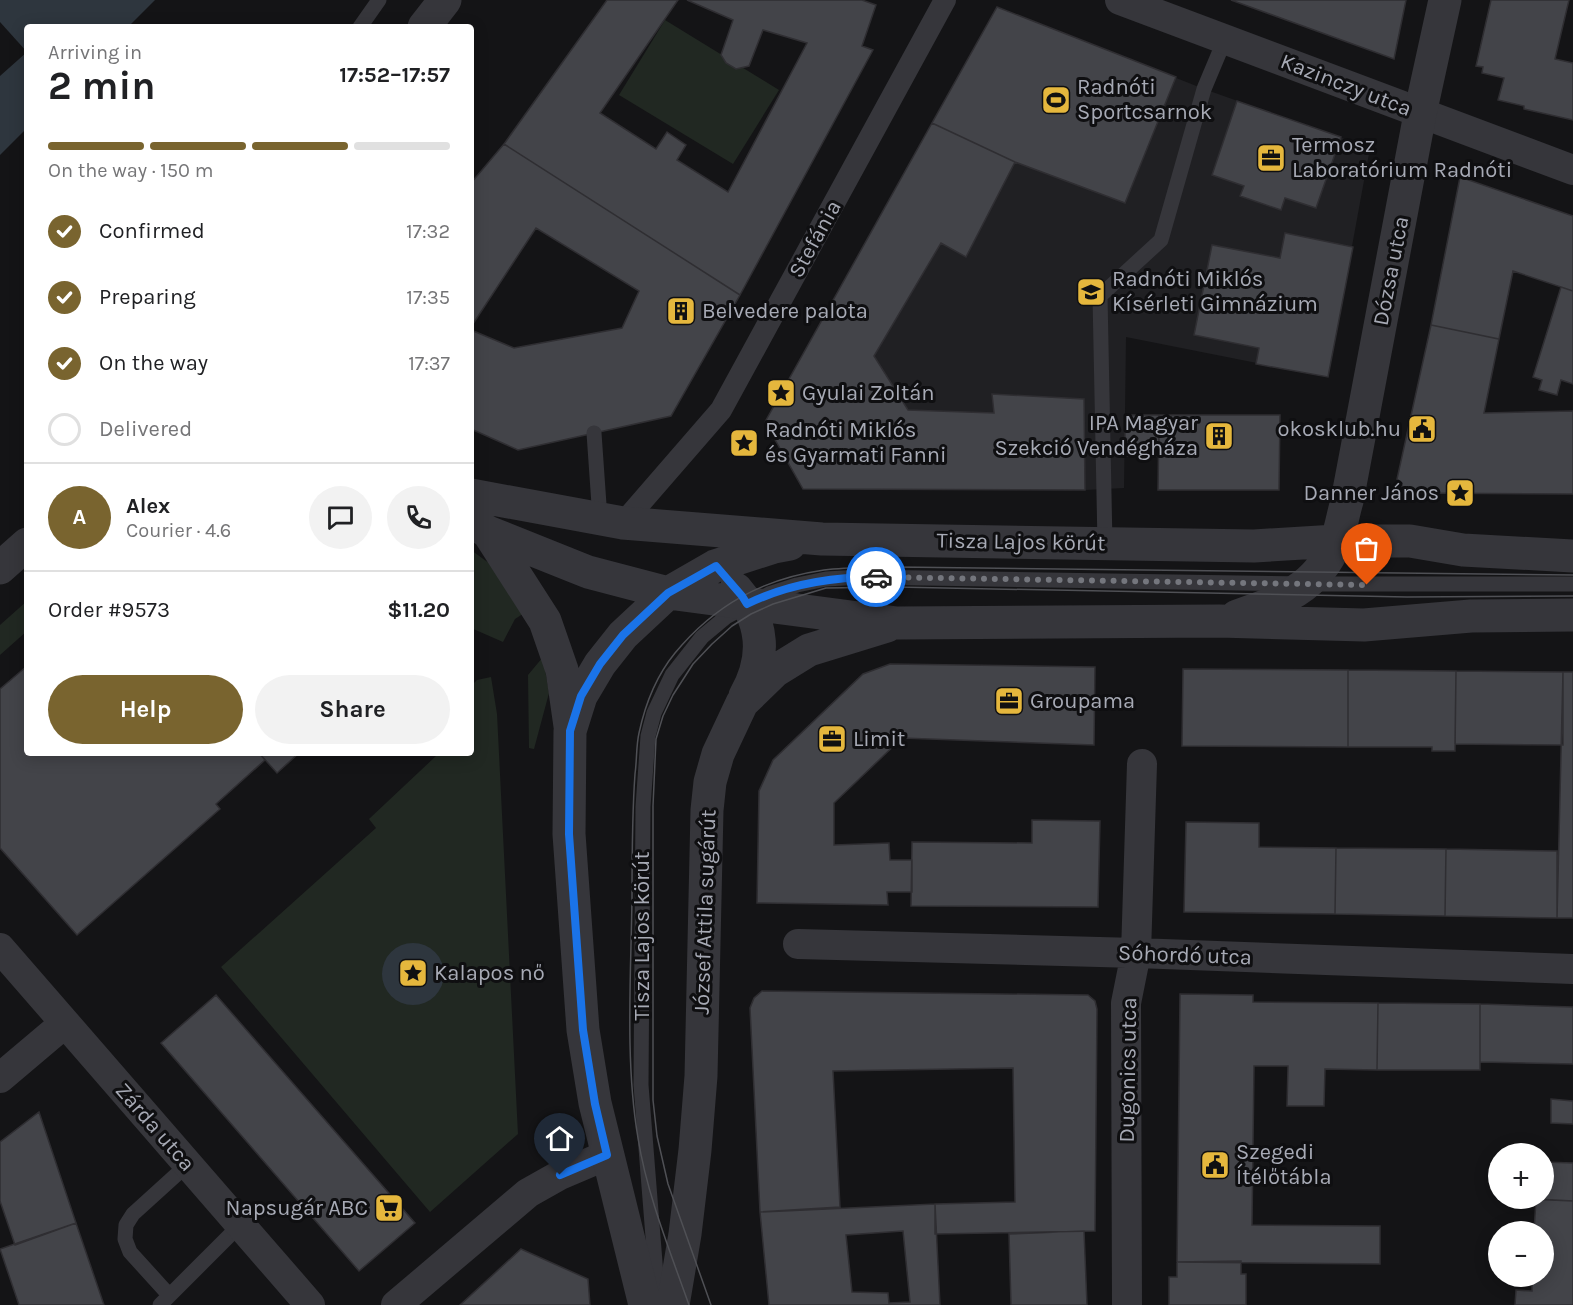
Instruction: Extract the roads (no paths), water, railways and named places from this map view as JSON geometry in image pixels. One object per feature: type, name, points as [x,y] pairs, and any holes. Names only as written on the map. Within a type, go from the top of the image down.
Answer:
[{"type":"street","points":[[426,24],[445,0]]},
{"type":"street","name":"Stefánia","points":[[626,523],[721,410],[945,0]]},
{"type":"street","name":"Kazinczy utca","points":[[1120,0],[1573,170]]},
{"type":"street","name":"Dózsa utca","points":[[1306,584],[1319,573],[1336,542],[1347,501],[1420,114],[1445,0]]},
{"type":"street","name":"Tisza Lajos körút","points":[[474,496],[626,523],[822,539],[1254,546],[1410,541],[1463,550],[1573,556]]},
{"type":"street","points":[[626,523],[716,566],[742,596],[760,637],[760,658],[754,679],[742,703]]},
{"type":"street","points":[[480,527],[588,572],[668,593],[897,622],[1219,621],[1364,625],[1471,615],[1573,615]]},
{"type":"street","points":[[480,527],[545,621],[562,670],[570,731],[569,834],[583,1030],[595,1104],[645,1305]]},
{"type":"street","points":[[570,731],[581,696],[600,664],[623,635],[668,593],[716,566],[774,547],[822,539]]},
{"type":"street","points":[[0,568],[24,547]]},
{"type":"street","points":[[1219,621],[1292,594],[1306,584]]},
{"type":"street","name":"József Attila sugárút","points":[[674,1305],[687,1223],[701,1076],[707,810],[710,783],[718,754],[742,703],[775,671],[809,650],[897,622]]},
{"type":"street","name":"Dugonics utca","points":[[1127,1305],[1126,1003],[1136,953],[1142,764]]},
{"type":"street","name":"Sóhordó utca","points":[[798,944],[1136,953],[1573,969]]},
{"type":"street","name":"Zárda utca","points":[[0,948],[310,1305]]},
{"type":"street","points":[[0,1078],[65,1023]]},
{"type":"street","points":[[396,1305],[528,1193],[560,1175],[607,1155]]},
{"type":"lane","points":[[362,24],[379,0]]},
{"type":"lane","points":[[1106,544],[1100,296],[1161,240],[1204,89],[1225,39]]},
{"type":"lane","points":[[594,433],[626,523]]},
{"type":"lane","name":"Tisza Lajos körút","points":[[658,1305],[641,1085],[643,807],[648,736],[654,713],[682,660],[702,637],[726,617],[747,604],[796,585],[826,579],[861,577],[1306,584],[1573,585]]},
{"type":"lane","points":[[188,1164],[133,1214],[126,1225],[125,1239],[130,1252],[165,1300],[240,1225]]},
{"type":"tram line","points":[[689,1305],[647,1181],[634,1109],[630,1049],[633,820],[637,743],[648,701],[657,681],[675,653],[706,621],[741,597],[780,580],[801,574],[842,568],[1573,575]]},
{"type":"tram line","points":[[711,1305],[668,1184],[657,1136],[653,1100],[653,806],[656,739],[663,716],[673,695],[693,664],[732,626],[773,604],[826,588],[896,587],[1407,597],[1573,596]]},
{"type":"place","name":"Radnóti Sportcsarnok","points":[[1056,100]]},
{"type":"place","name":"Termosz Laboratórium Radnóti","points":[[1271,158]]},
{"type":"place","name":"Radnóti Miklós Kísérleti Gimnázium","points":[[1091,292]]},
{"type":"place","name":"Belvedere palota","points":[[681,311]]},
{"type":"place","name":"Gyulai Zoltán","points":[[781,393]]},
{"type":"place","name":"okosklub.hu","points":[[1422,429]]},
{"type":"place","name":"IPA Magyar Szekció Vendégháza","points":[[1219,436]]},
{"type":"place","name":"Radnóti Miklós és Gyarmati Fanni","points":[[744,443]]},
{"type":"place","name":"Danner János","points":[[1460,493]]},
{"type":"place","name":"Groupama","points":[[1009,701]]},
{"type":"place","name":"Limit","points":[[832,739]]},
{"type":"place","name":"Kalapos nő","points":[[413,973]]},
{"type":"place","name":"Szegedi Ítélőtábla","points":[[1215,1165]]},
{"type":"place","name":"Napsugár ABC","points":[[389,1208]]}]
